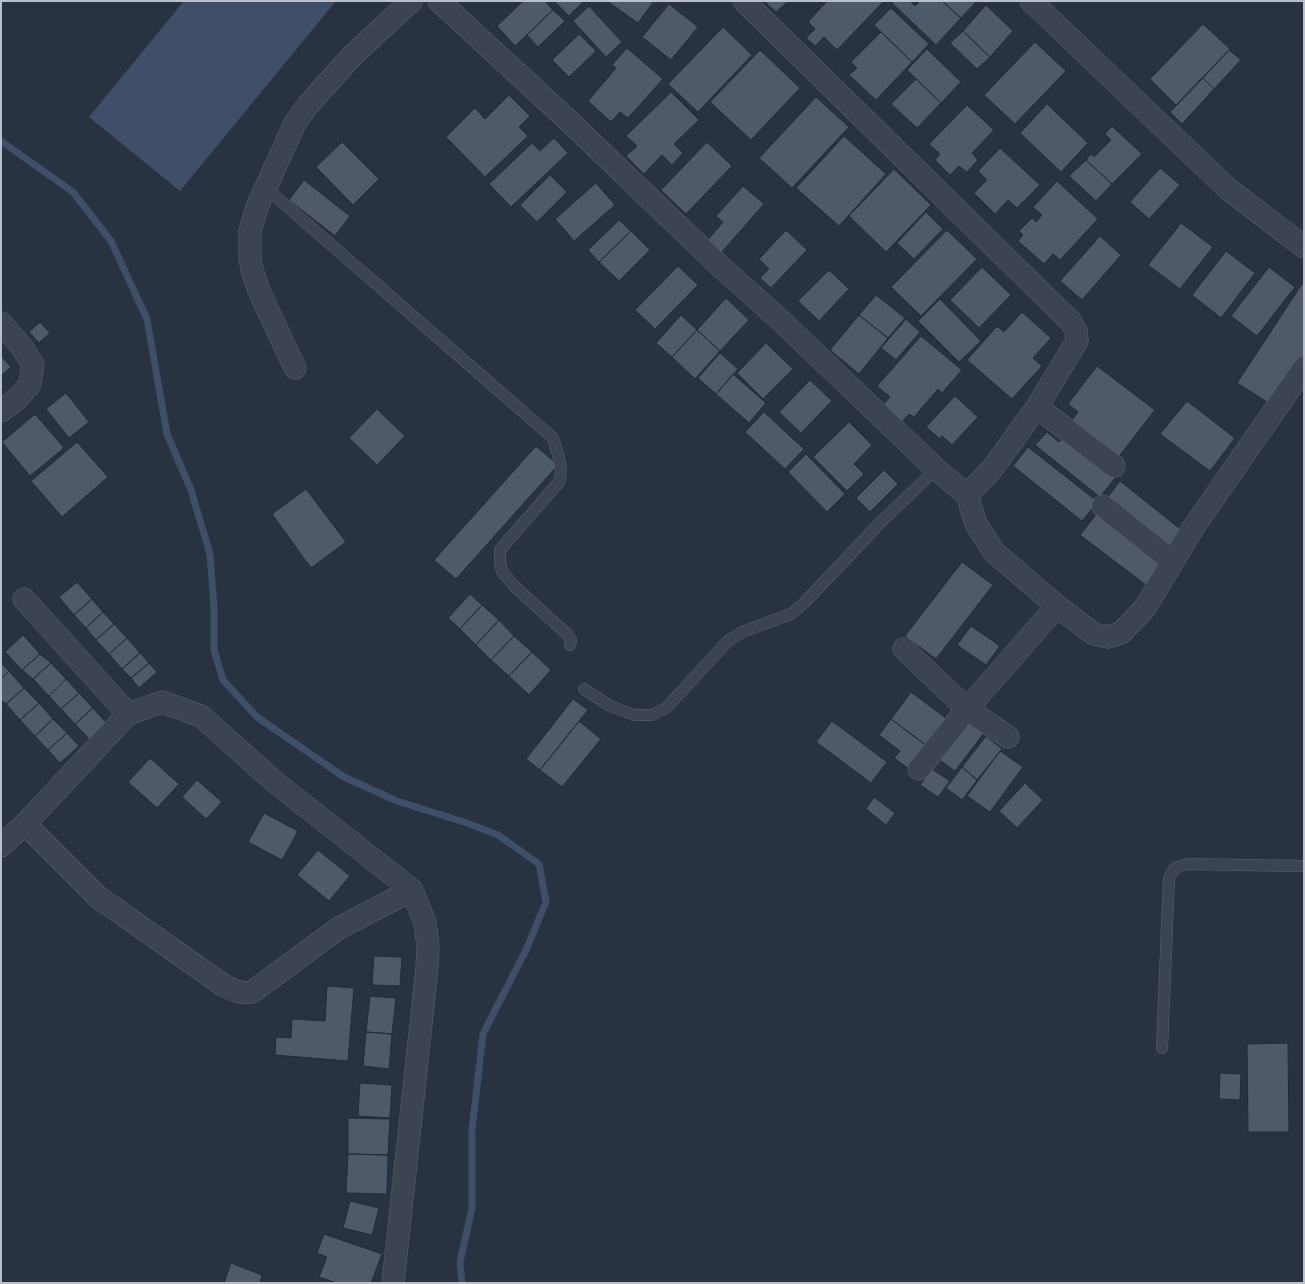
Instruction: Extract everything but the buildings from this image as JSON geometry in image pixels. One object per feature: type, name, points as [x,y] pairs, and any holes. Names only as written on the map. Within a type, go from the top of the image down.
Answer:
[{"type":"street","points":[[295,368],[259,291],[252,270],[250,257],[250,231],[257,207],[295,123],[308,105],[352,56],[410,1]]},
{"type":"street","points":[[439,1],[722,268],[777,316],[936,469],[967,495],[976,524],[994,552],[1057,606],[1094,634],[1108,637],[1121,633],[1145,608],[1193,528],[1304,368]]},
{"type":"street","points":[[744,1],[1071,322],[1076,331],[1077,341],[1037,407],[992,469],[967,495]]},
{"type":"street","points":[[1031,1],[1227,188],[1304,247]]},
{"type":"street","points":[[1,323],[22,347],[33,365],[30,384],[18,398],[1,411]]},
{"type":"street","points":[[1037,407],[1114,466]]},
{"type":"street","points":[[1103,506],[1172,561]]},
{"type":"street","points":[[24,599],[128,714]]},
{"type":"street","points":[[919,768],[967,709],[1057,606]]},
{"type":"street","points":[[904,649],[967,709],[1008,737]]},
{"type":"street","points":[[1,846],[25,824],[128,714],[162,702],[201,716],[276,783],[412,890],[425,924],[428,946],[427,968],[393,1283]]},
{"type":"street","points":[[25,824],[98,897],[223,985],[238,992],[252,992],[339,928],[412,890]]},
{"type":"lane","points":[[266,188],[553,438],[561,466],[562,474],[559,482],[500,550],[500,562],[502,572],[513,585],[568,636],[570,645]]},
{"type":"lane","points":[[584,689],[610,706],[634,715],[652,715],[666,708],[728,641],[742,632],[791,614],[804,603],[880,523],[936,469]]},
{"type":"lane","points":[[1162,1048],[1169,878],[1174,868],[1187,864],[1304,866]]},
{"type":"water","points":[[184,1],[336,1],[180,191],[89,117]]},
{"type":"waterway","points":[[1,141],[73,192],[111,241],[147,319],[167,434],[191,490],[210,554],[214,608],[214,650],[223,680],[257,717],[344,777],[397,801],[467,823],[498,835],[539,864],[546,902],[526,950],[483,1034],[472,1130],[472,1208],[460,1262],[462,1283]]}]
